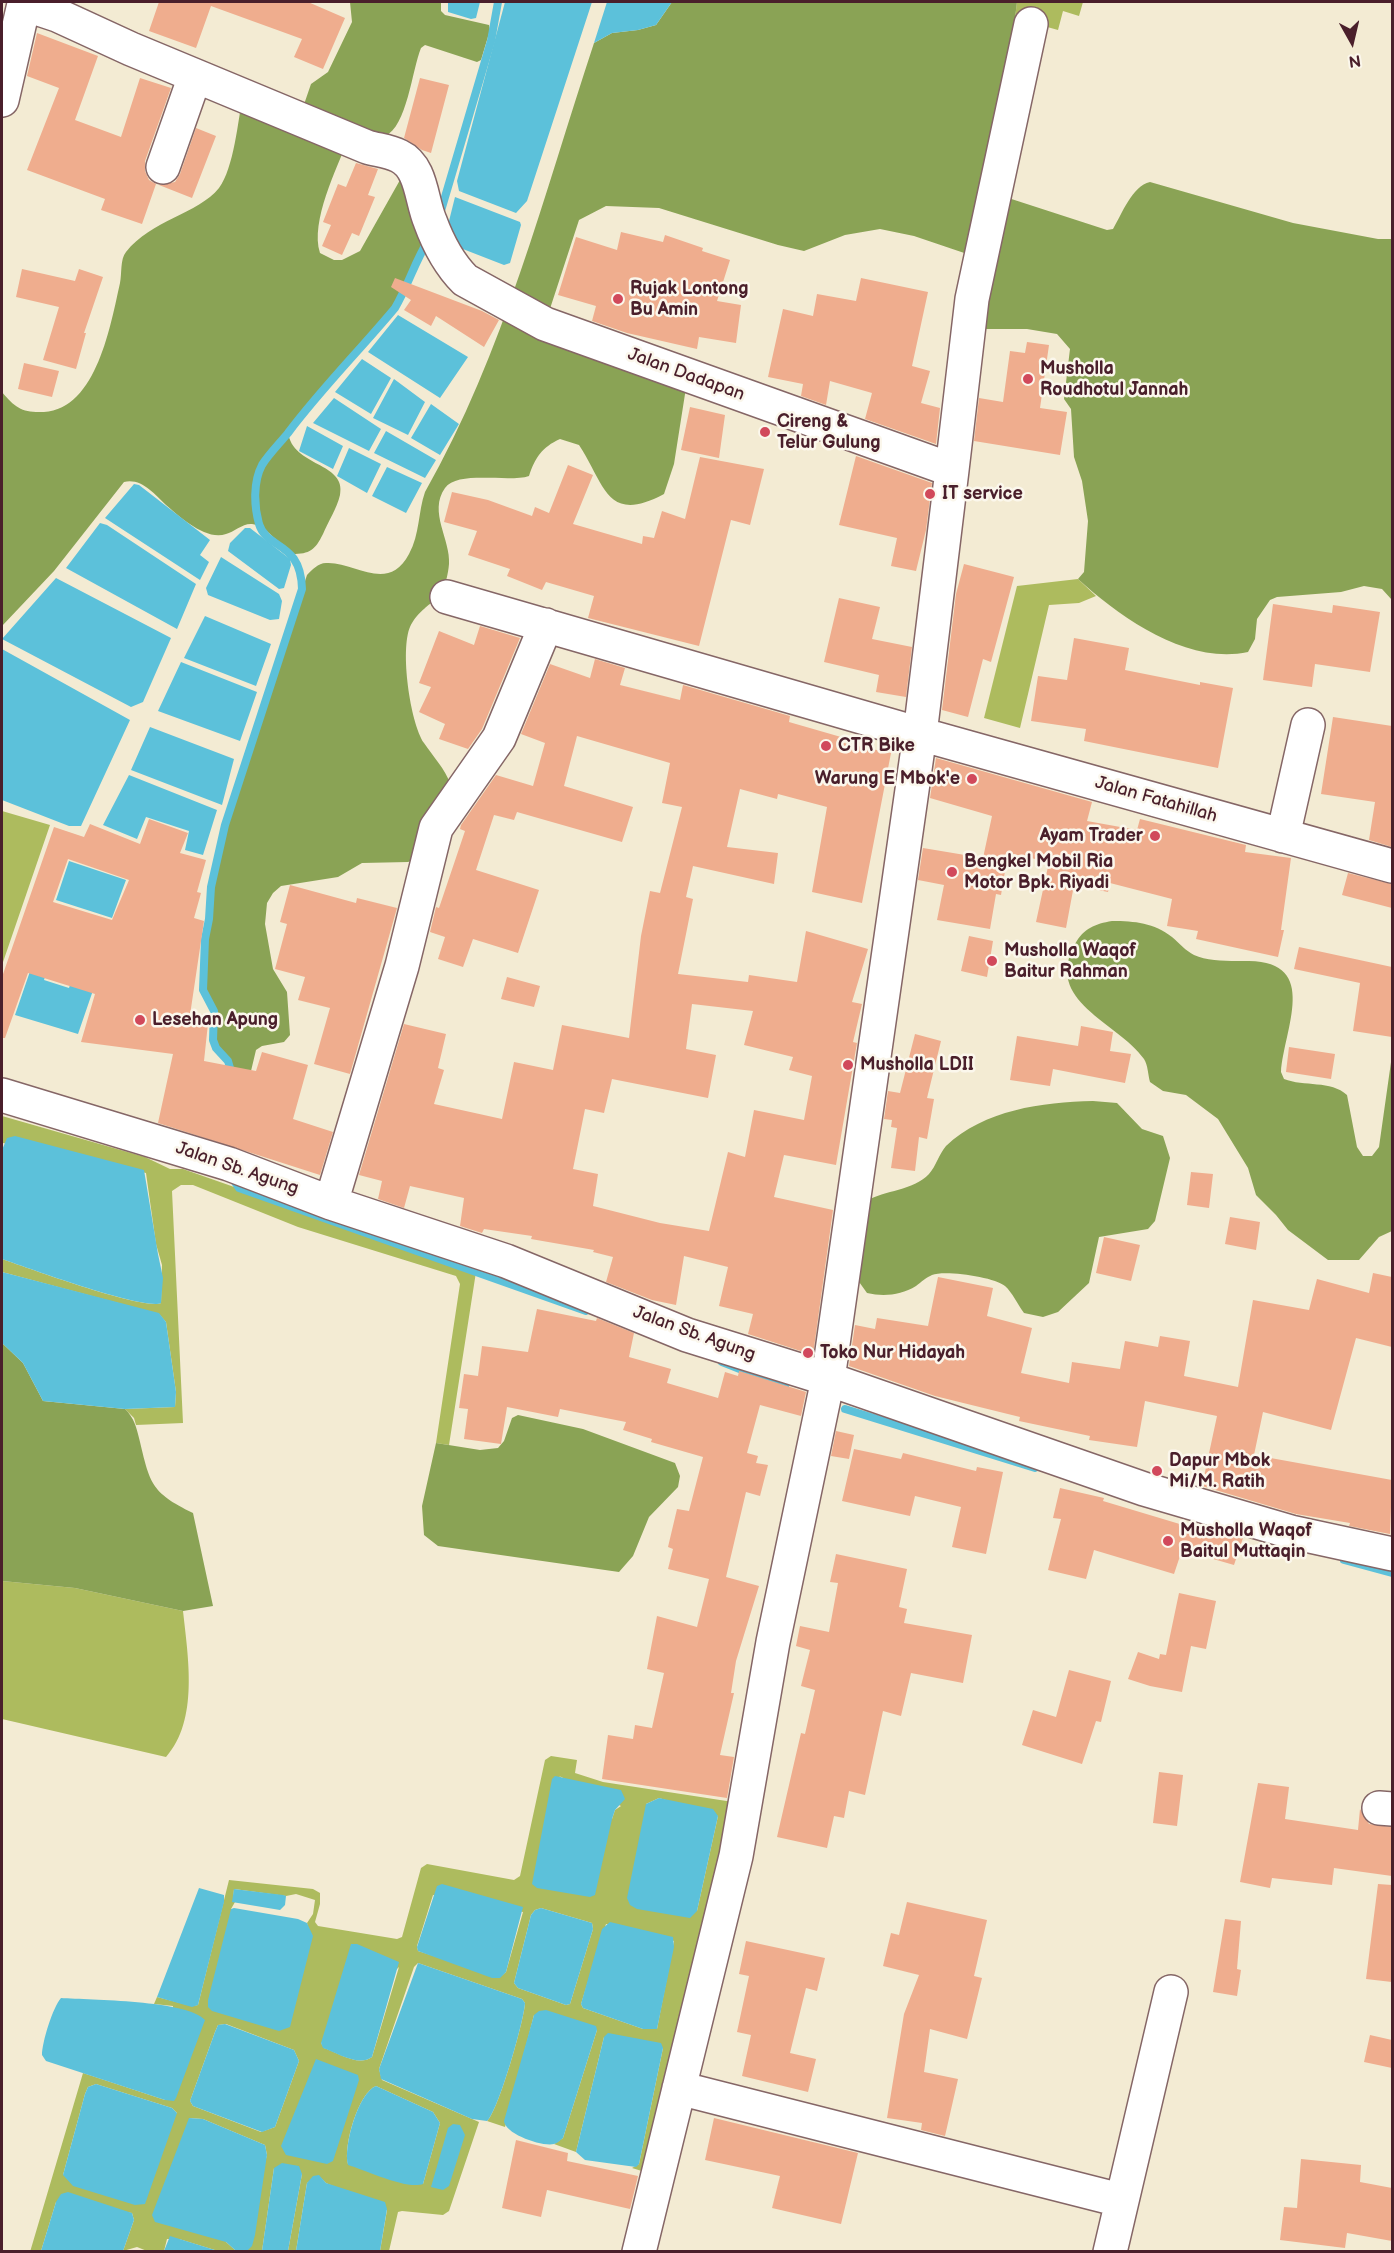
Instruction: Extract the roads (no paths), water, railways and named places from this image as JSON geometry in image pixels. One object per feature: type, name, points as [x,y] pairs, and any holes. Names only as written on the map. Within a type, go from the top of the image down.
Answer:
[{"type":"street","points":[[2,100],[25,3],[195,76],[163,167]]},
{"type":"street","points":[[639,2252],[736,1856],[773,1642],[828,1379],[921,734],[972,299],[1031,24]]},
{"type":"street","name":"Jalan Dadapan","points":[[195,76],[367,147],[399,156],[417,177],[434,233],[465,280],[545,324],[952,470]]},
{"type":"street","name":"Jalan Fatahillah","points":[[447,597],[921,734],[1392,866]]},
{"type":"street","points":[[331,1203],[402,966],[436,828],[499,738],[546,625]]},
{"type":"street","points":[[1283,836],[1308,725]]},
{"type":"street","name":"Jalan Sb. Agung","points":[[2,1095],[229,1164],[331,1203],[506,1262],[687,1335],[828,1379],[1144,1489],[1291,1532],[1392,1554]]},
{"type":"street","points":[[1110,2252],[1120,2200],[1171,1992]]},
{"type":"street","points":[[679,2088],[1120,2200]]},
{"type":"water","points":[[448,2],[480,2],[476,18],[471,19],[448,12]]},
{"type":"water","points":[[505,2],[592,2],[527,201],[516,213],[459,191],[457,181]]},
{"type":"water","points":[[607,2],[672,2],[656,25],[612,33],[594,43]]},
{"type":"water","points":[[455,197],[520,222],[510,263],[504,265],[450,244],[445,237]]},
{"type":"water","points":[[398,315],[468,357],[440,398],[368,352]]},
{"type":"water","points":[[362,359],[391,378],[371,414],[335,392]]},
{"type":"water","points":[[394,379],[425,402],[408,435],[373,418]]},
{"type":"water","points":[[334,398],[381,429],[369,451],[313,423]]},
{"type":"water","points":[[431,404],[459,424],[440,455],[411,438]]},
{"type":"water","points":[[307,426],[343,446],[333,469],[299,451]]},
{"type":"water","points":[[386,431],[436,460],[425,478],[374,453]]},
{"type":"water","points":[[349,448],[381,464],[367,493],[337,476]]},
{"type":"water","points":[[387,467],[422,483],[406,513],[372,496]]},
{"type":"water","points":[[134,484],[139,485],[210,540],[200,555],[209,562],[200,580],[105,518]]},
{"type":"water","points":[[100,523],[107,525],[196,584],[177,629],[66,568]]},
{"type":"water","points":[[245,528],[250,528],[290,559],[291,565],[284,588],[279,589],[228,551],[230,543]]},
{"type":"water","points":[[221,557],[279,594],[282,601],[279,619],[270,620],[208,595],[206,588]]},
{"type":"water","points":[[56,578],[171,638],[143,702],[131,707],[2,639]]},
{"type":"water","points":[[205,616],[271,644],[256,686],[184,658]]},
{"type":"water","points":[[2,649],[130,720],[81,826],[69,826],[2,800]]},
{"type":"water","points":[[181,662],[257,692],[240,741],[158,711]]},
{"type":"water","points":[[150,727],[234,759],[222,805],[131,770]]},
{"type":"water","points":[[129,775],[217,810],[203,855],[185,850],[189,831],[146,817],[137,839],[103,825]]},
{"type":"water","points":[[69,861],[126,880],[112,918],[56,900]]},
{"type":"water","points":[[49,916],[54,949],[44,980],[69,988],[78,960],[112,935],[78,1034],[15,1015]]},
{"type":"water","points":[[15,1136],[144,1170],[163,1278],[161,1303],[151,1304],[110,1295],[2,1259],[2,1150],[7,1138]]},
{"type":"water","points":[[2,1272],[159,1313],[166,1322],[176,1392],[175,1407],[125,1409],[43,1401],[23,1363],[2,1343]]},
{"type":"water","points":[[555,1776],[621,1790],[625,1799],[615,1810],[595,1895],[590,1897],[537,1888],[532,1884],[552,1779]]},
{"type":"water","points":[[659,1798],[713,1809],[718,1816],[697,1911],[690,1918],[637,1909],[630,1905],[627,1898],[646,1804]]},
{"type":"water","points":[[442,1884],[523,1907],[506,1972],[500,1978],[492,1978],[418,1951],[417,1947],[437,1886]]},
{"type":"water","points":[[199,1888],[224,1895],[224,1902],[198,2005],[192,2007],[157,1997]]},
{"type":"water","points":[[234,1889],[283,1895],[286,1896],[285,1905],[280,1910],[232,1902]]},
{"type":"water","points":[[541,1908],[592,1923],[593,1929],[570,2004],[566,2005],[518,1988],[514,1983],[531,1915],[535,1910]]},
{"type":"water","points":[[231,1909],[298,1919],[307,1923],[313,1936],[290,2027],[279,2031],[212,2011],[208,2007]]},
{"type":"water","points":[[610,1922],[673,1937],[674,1947],[657,2029],[643,2029],[583,2008],[581,2004],[602,1929]]},
{"type":"water","points":[[351,1944],[357,1944],[399,1962],[372,2057],[361,2061],[323,2048],[321,2043]]},
{"type":"water","points":[[418,1963],[522,1999],[525,2003],[510,2065],[492,2114],[487,2121],[472,2119],[381,2079],[379,2069]]},
{"type":"water","points":[[61,1998],[160,2005],[195,2013],[205,2020],[174,2101],[46,2061],[42,2055],[44,2042],[51,2017]]},
{"type":"water","points":[[546,2010],[596,2026],[597,2030],[563,2138],[555,2144],[541,2144],[517,2135],[506,2126],[504,2121],[534,2015]]},
{"type":"water","points":[[225,2024],[294,2050],[299,2061],[275,2127],[262,2132],[193,2106],[190,2101],[218,2025]]},
{"type":"water","points":[[608,2033],[661,2043],[663,2048],[639,2164],[636,2167],[585,2160],[576,2152],[604,2037]]},
{"type":"water","points":[[316,2059],[358,2075],[359,2080],[333,2161],[327,2164],[286,2155],[281,2146]]},
{"type":"water","points":[[96,2084],[172,2108],[177,2113],[145,2204],[135,2205],[73,2186],[63,2175],[85,2094],[88,2087]]},
{"type":"water","points":[[376,2086],[433,2112],[440,2123],[423,2184],[397,2182],[348,2165],[348,2146],[353,2121],[363,2099]]},
{"type":"water","points":[[189,2118],[203,2119],[265,2145],[267,2155],[255,2235],[252,2246],[248,2250],[235,2250],[226,2242],[155,2222],[152,2215]]},
{"type":"water","points":[[453,2124],[460,2125],[465,2135],[449,2186],[443,2190],[431,2187],[448,2128]]},
{"type":"water","points":[[282,2163],[299,2166],[302,2174],[288,2251],[262,2251],[274,2168]]},
{"type":"water","points":[[319,2175],[326,2183],[385,2202],[387,2209],[380,2251],[296,2251],[307,2183],[313,2176]]},
{"type":"water","points":[[68,2192],[132,2213],[134,2220],[123,2251],[41,2251],[56,2202],[61,2194]]},
{"type":"water","points":[[170,2236],[218,2251],[164,2251]]},
{"type":"waterway","points":[[440,214],[491,41],[498,2]]},
{"type":"waterway","points":[[232,1075],[228,1061],[216,1048],[213,1040],[214,1011],[203,990],[205,939],[211,887],[225,825],[302,589],[296,562],[290,554],[263,532],[259,524],[255,502],[257,479],[268,457],[395,308],[429,239]]},
{"type":"waterway","points":[[231,1176],[239,1188],[586,1311]]},
{"type":"waterway","points":[[722,1362],[785,1387]]},
{"type":"waterway","points":[[845,1409],[1035,1468]]},
{"type":"waterway","points":[[1344,1560],[1392,1573]]},
{"type":"place","name":"Rujak Lontong Bu Amin","points":[[618,299]]},
{"type":"place","name":"Musholla Roudhotul Jannah","points":[[1028,379]]},
{"type":"place","name":"Cireng & Telur Gulung","points":[[765,432]]},
{"type":"place","name":"IT service","points":[[930,494]]},
{"type":"place","name":"CTR Bike","points":[[826,746]]},
{"type":"place","name":"Warung E Mbok'e","points":[[972,779]]},
{"type":"place","name":"Ayam Trader","points":[[1155,836]]},
{"type":"place","name":"Bengkel Mobil Ria Motor Bpk. Riyadi","points":[[952,872]]},
{"type":"place","name":"Musholla Waqof Baitur Rahman","points":[[992,961]]},
{"type":"place","name":"Lesehan Apung","points":[[140,1020]]},
{"type":"place","name":"Musholla LDII","points":[[848,1065]]},
{"type":"place","name":"Toko Nur Hidayah","points":[[808,1353]]},
{"type":"place","name":"Dapur Mbok Mi/M. Ratih","points":[[1157,1471]]},
{"type":"place","name":"Musholla Waqof Baitul Muttaqin","points":[[1168,1541]]}]
